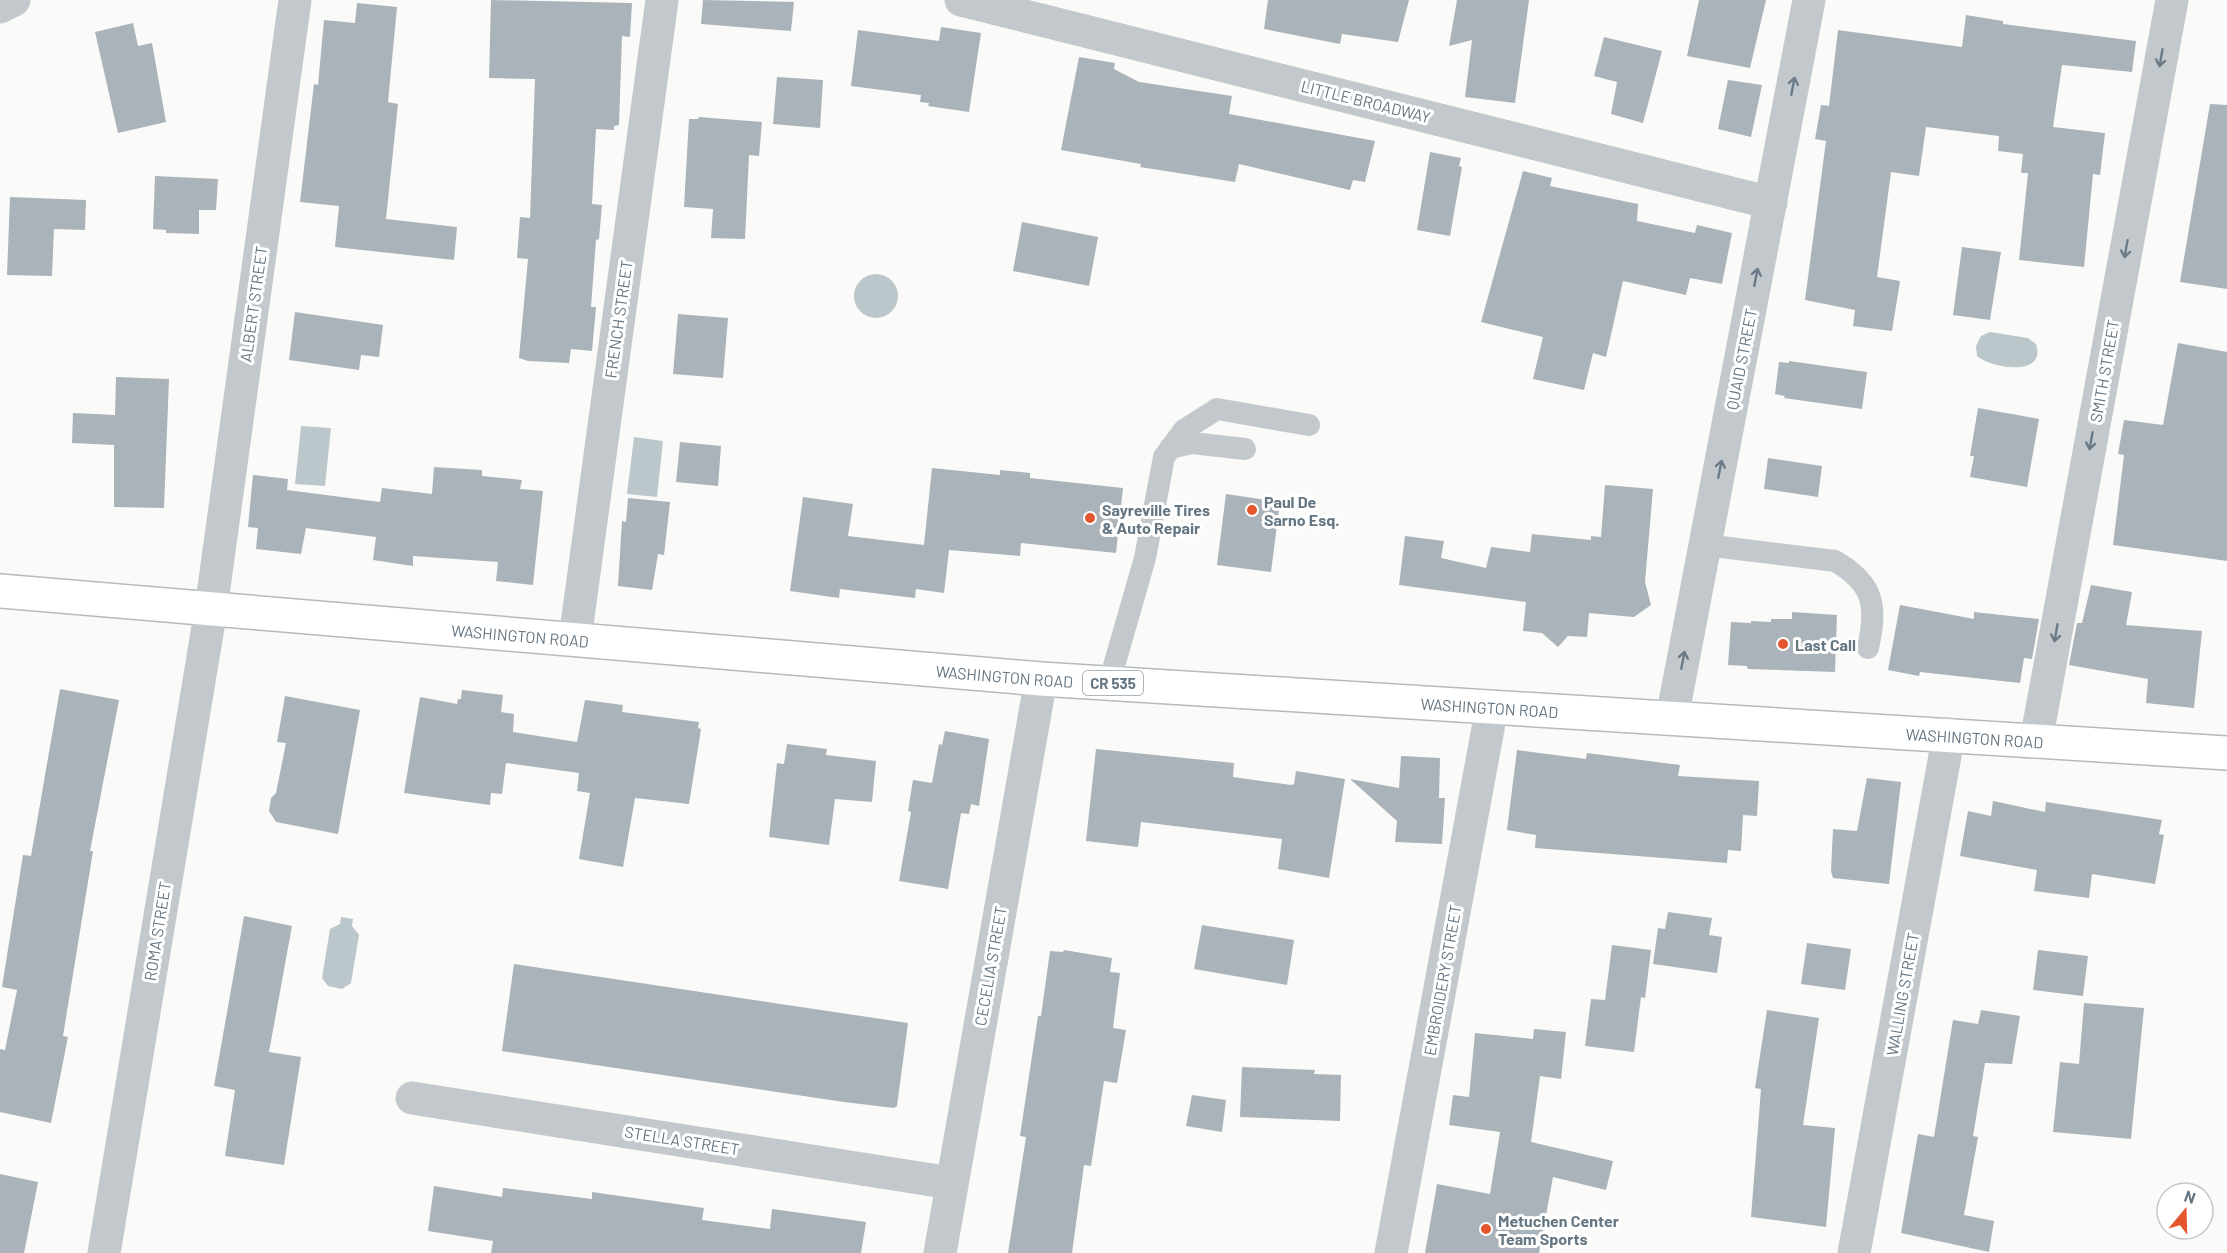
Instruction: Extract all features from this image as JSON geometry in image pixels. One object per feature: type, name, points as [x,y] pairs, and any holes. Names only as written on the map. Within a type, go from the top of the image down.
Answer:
[{"type":"main road","name":"WASHINGTON ROAD","points":[[0,591],[1041,679],[2227,753]]},
{"type":"street","points":[[0,8],[14,0]]},
{"type":"street","name":"ALBERT STREET","points":[[211,609],[295,0]]},
{"type":"street","name":"FRENCH STREET","points":[[575,639],[662,0]]},
{"type":"street","name":"LITTLE BROADWAY","points":[[961,0],[1771,202]]},
{"type":"street","name":"QUAID STREET","points":[[1672,718],[1809,0]]},
{"type":"street","name":"SMITH STREET","points":[[2036,741],[2172,0]]},
{"type":"street","name":"ROMA STREET","points":[[104,1253],[211,609]]},
{"type":"street","name":"CECELIA STREET","points":[[940,1253],[1041,679]]},
{"type":"street","name":"EMBROIDERY STREET","points":[[1391,1253],[1492,707]]},
{"type":"street","name":"WALLING STREET","points":[[1854,1253],[1949,734]]},
{"type":"street","name":"STELLA STREET","points":[[412,1098],[951,1183]]},
{"type":"lane","points":[[1109,683],[1145,558],[1160,471],[1164,457],[1170,448],[1184,430],[1217,409],[1309,425]]},
{"type":"lane","points":[[1170,448],[1192,443],[1245,449]]},
{"type":"lane","points":[[1705,545],[1835,561],[1852,571],[1867,590],[1875,617],[1868,648]]},
{"type":"shaded area","points":[[876,274],[891,281],[898,296],[891,311],[876,318],[861,311],[854,296],[861,281]]},
{"type":"shaded area","points":[[1990,332],[2028,338],[2036,344],[2037,355],[2034,362],[2026,366],[2005,367],[1984,361],[1977,356],[1976,346],[1981,336]]},
{"type":"shaded area","points":[[301,426],[331,428],[325,486],[295,484]]},
{"type":"shaded area","points":[[634,437],[663,441],[657,497],[627,494]]},
{"type":"shaded area","points":[[341,917],[353,919],[352,926],[359,935],[351,983],[342,989],[328,986],[322,978],[330,929],[340,924]]},
{"type":"building","points":[[491,0],[632,3],[630,37],[622,36],[619,125],[614,126],[614,130],[596,129],[592,204],[602,205],[599,239],[596,240],[591,307],[596,307],[592,351],[571,349],[569,363],[528,361],[519,358],[528,259],[517,258],[520,217],[530,218],[535,79],[489,78]]},
{"type":"building","points":[[703,0],[794,2],[791,31],[701,24]]},
{"type":"building","points":[[1268,0],[1409,0],[1398,42],[1342,34],[1340,44],[1264,29]]},
{"type":"building","points":[[1457,0],[1529,0],[1515,103],[1465,97],[1472,40],[1449,46]]},
{"type":"building","points":[[1699,0],[1766,0],[1750,68],[1687,56]]},
{"type":"building","points":[[357,3],[397,7],[388,102],[398,104],[386,219],[457,227],[454,260],[335,247],[339,206],[300,202],[314,84],[318,85],[324,20],[355,23]]},
{"type":"building","points":[[1966,15],[2003,21],[2003,24],[2136,41],[2132,72],[2062,65],[2053,127],[2105,133],[2100,175],[2093,174],[2084,267],[2019,260],[2028,173],[2021,173],[2023,154],[1998,151],[1999,136],[1926,127],[1919,176],[1891,172],[1877,277],[1900,281],[1892,331],[1853,326],[1855,310],[1805,300],[1826,141],[1815,139],[1821,105],[1829,106],[1838,30],[1962,47]]},
{"type":"building","points":[[133,23],[138,46],[152,43],[166,122],[118,133],[95,32]]},
{"type":"building","points":[[941,27],[981,33],[969,112],[928,106],[929,103],[920,102],[921,95],[851,86],[858,30],[939,41]]},
{"type":"building","points":[[1604,37],[1662,51],[1643,123],[1611,114],[1617,82],[1594,76]]},
{"type":"building","points":[[1079,57],[1115,63],[1114,69],[1139,82],[1232,96],[1229,114],[1375,141],[1365,182],[1353,180],[1350,190],[1239,164],[1235,182],[1140,167],[1141,164],[1061,150]]},
{"type":"building","points":[[777,77],[823,80],[820,128],[773,124]]},
{"type":"building","points":[[1728,80],[1762,85],[1751,137],[1718,129]]},
{"type":"building","points":[[2210,104],[2227,105],[2227,289],[2180,282]]},
{"type":"building","points":[[699,117],[762,122],[759,156],[749,155],[745,239],[711,238],[713,209],[684,207],[689,119]]},
{"type":"building","points":[[1430,152],[1461,158],[1459,166],[1462,167],[1450,236],[1417,230]]},
{"type":"building","points":[[1523,171],[1552,178],[1550,186],[1638,204],[1637,221],[1695,233],[1697,225],[1732,233],[1722,284],[1690,278],[1686,295],[1623,281],[1606,357],[1593,353],[1584,390],[1533,379],[1543,337],[1481,322]]},
{"type":"building","points":[[155,176],[218,179],[216,210],[199,210],[199,234],[166,233],[166,230],[153,229]]},
{"type":"building","points":[[10,197],[86,200],[85,230],[54,229],[52,276],[7,275]]},
{"type":"building","points":[[1022,222],[1098,237],[1089,286],[1013,271]]},
{"type":"building","points":[[1962,247],[2001,252],[1990,320],[1953,315]]},
{"type":"building","points":[[295,312],[383,325],[379,357],[361,355],[359,370],[289,360]]},
{"type":"building","points":[[678,314],[728,318],[723,378],[673,374]]},
{"type":"building","points":[[2178,343],[2227,352],[2227,561],[2113,545],[2124,455],[2118,454],[2124,420],[2163,425]]},
{"type":"building","points":[[1789,361],[1867,372],[1862,409],[1784,398],[1785,396],[1775,394],[1779,362],[1789,363]]},
{"type":"building","points":[[116,377],[169,379],[164,508],[114,507],[114,445],[72,443],[73,413],[115,415]]},
{"type":"building","points":[[1978,408],[2039,419],[2027,487],[1970,477],[1974,456],[1970,456]]},
{"type":"building","points":[[680,442],[721,446],[718,486],[676,482]]},
{"type":"building","points":[[1768,458],[1822,466],[1818,497],[1764,489]]},
{"type":"building","points":[[434,467],[482,470],[482,476],[522,480],[520,489],[543,491],[533,585],[496,581],[498,562],[413,556],[413,566],[373,560],[376,537],[306,528],[301,554],[256,549],[258,528],[248,527],[253,475],[288,479],[287,490],[380,502],[382,488],[432,494]]},
{"type":"building","points":[[932,468],[1000,475],[1000,470],[1030,473],[1030,478],[1123,488],[1116,553],[1021,543],[1020,556],[949,550],[944,593],[916,589],[915,598],[840,589],[839,598],[790,591],[803,497],[853,504],[848,536],[924,545]]},
{"type":"building","points":[[1605,485],[1653,489],[1645,582],[1651,605],[1634,617],[1589,613],[1587,637],[1568,636],[1558,647],[1542,633],[1523,631],[1526,602],[1399,585],[1405,536],[1444,541],[1441,558],[1486,568],[1491,547],[1530,552],[1532,534],[1591,540],[1591,536],[1601,537]]},
{"type":"building","name":"Paul De Sarno Esq.","points":[[1226,494],[1280,502],[1271,572],[1217,565]]},
{"type":"building","points":[[628,498],[670,502],[664,555],[658,554],[652,590],[618,586],[622,521],[626,522]]},
{"type":"building","points":[[2091,585],[2132,592],[2126,625],[2202,631],[2194,708],[2146,703],[2148,679],[2069,665],[2077,623],[2082,623]]},
{"type":"building","points":[[1900,605],[1974,619],[1974,612],[2039,619],[2032,659],[2024,658],[2020,683],[1920,672],[1919,676],[1888,670]]},
{"type":"building","name":"Last Call","points":[[1792,612],[1837,615],[1835,672],[1748,669],[1747,666],[1728,665],[1731,622],[1751,623],[1751,621],[1771,622],[1771,619],[1792,619]]},
{"type":"building","points":[[60,689],[119,700],[90,851],[93,851],[63,1036],[68,1037],[51,1123],[0,1112],[0,1049],[5,1050],[17,990],[2,987],[23,855],[31,856]]},
{"type":"building","points":[[462,690],[503,695],[501,712],[514,714],[513,732],[577,742],[585,700],[623,705],[622,712],[699,722],[698,728],[701,729],[689,804],[635,798],[623,867],[579,859],[590,793],[577,791],[579,773],[506,763],[502,794],[491,793],[490,805],[404,793],[420,697],[457,704],[458,699],[461,699]]},
{"type":"building","points":[[285,696],[360,710],[338,834],[276,822],[269,811],[271,798],[276,793],[286,743],[277,742]]},
{"type":"building","points":[[945,731],[989,739],[979,806],[971,804],[969,814],[961,813],[948,889],[899,881],[911,812],[908,811],[913,780],[932,783],[939,744],[942,745]]},
{"type":"building","points":[[787,744],[827,749],[826,755],[876,761],[872,802],[835,799],[829,845],[769,837],[777,763],[784,764]]},
{"type":"building","points":[[1096,749],[1234,763],[1233,777],[1291,785],[1294,784],[1296,771],[1345,779],[1329,878],[1278,869],[1282,839],[1141,822],[1138,847],[1086,841]]},
{"type":"building","points":[[1517,750],[1586,759],[1587,753],[1680,765],[1678,776],[1759,781],[1757,816],[1743,815],[1741,851],[1728,850],[1727,863],[1535,848],[1536,835],[1507,830]]},
{"type":"building","points":[[1401,756],[1440,758],[1439,798],[1445,798],[1442,844],[1395,842],[1397,821],[1350,779],[1399,788]]},
{"type":"building","points":[[1867,778],[1901,782],[1889,884],[1833,878],[1831,871],[1833,829],[1857,831]]},
{"type":"building","points":[[1993,801],[2045,812],[2046,802],[2162,820],[2159,834],[2164,835],[2155,884],[2092,874],[2089,898],[2034,891],[2037,870],[1960,856],[1968,811],[1991,816]]},
{"type":"building","points":[[1668,912],[1712,918],[1709,935],[1722,937],[1717,973],[1653,964],[1658,928],[1665,929]]},
{"type":"building","points":[[244,916],[292,926],[269,1052],[301,1057],[284,1165],[225,1156],[235,1090],[214,1086]]},
{"type":"building","points":[[1202,925],[1294,940],[1287,985],[1194,969]]},
{"type":"building","points":[[1807,943],[1851,949],[1845,990],[1801,984]]},
{"type":"building","points":[[1612,945],[1651,950],[1645,998],[1641,997],[1634,1052],[1585,1046],[1591,999],[1605,1000]]},
{"type":"building","points":[[1064,950],[1112,958],[1110,972],[1120,973],[1113,1028],[1126,1030],[1117,1083],[1104,1081],[1091,1166],[1084,1165],[1072,1253],[1008,1253],[1026,1137],[1020,1136],[1050,951],[1063,952]]},
{"type":"building","points":[[2038,950],[2088,956],[2083,996],[2033,990]]},
{"type":"building","points":[[514,964],[908,1023],[897,1106],[894,1108],[844,1102],[502,1051]]},
{"type":"building","points":[[2084,1003],[2144,1008],[2131,1139],[2053,1132],[2060,1062],[2079,1064]]},
{"type":"building","points":[[1767,1010],[1819,1018],[1803,1125],[1835,1128],[1826,1227],[1751,1217],[1761,1089],[1755,1088]]},
{"type":"building","points":[[1981,1010],[2020,1016],[2012,1064],[1985,1063],[1973,1136],[1978,1137],[1964,1215],[1994,1221],[1989,1252],[1901,1233],[1918,1134],[1934,1137],[1953,1020],[1978,1024]]},
{"type":"building","points":[[1534,1029],[1566,1032],[1561,1079],[1540,1076],[1531,1142],[1613,1161],[1606,1190],[1553,1177],[1539,1253],[1425,1253],[1437,1184],[1490,1194],[1500,1132],[1449,1125],[1453,1095],[1469,1097],[1475,1033],[1533,1039]]},
{"type":"building","points":[[1242,1067],[1315,1070],[1314,1074],[1341,1075],[1340,1121],[1240,1117]]},
{"type":"building","points":[[1192,1095],[1226,1100],[1222,1132],[1186,1126]]},
{"type":"building","points":[[0,1174],[38,1182],[24,1253],[0,1253]]},
{"type":"building","points":[[434,1186],[502,1197],[503,1188],[592,1199],[592,1192],[704,1208],[702,1220],[770,1229],[772,1209],[866,1222],[861,1253],[491,1253],[493,1241],[428,1231]]},
{"type":"place","name":"Paul De Sarno Esq.","points":[[1252,510]]},
{"type":"place","name":"Sayreville Tires & Auto Repair","points":[[1090,518]]},
{"type":"place","name":"Last Call","points":[[1783,644]]},
{"type":"place","name":"Metuchen Center Team Sports","points":[[1486,1229]]}]
